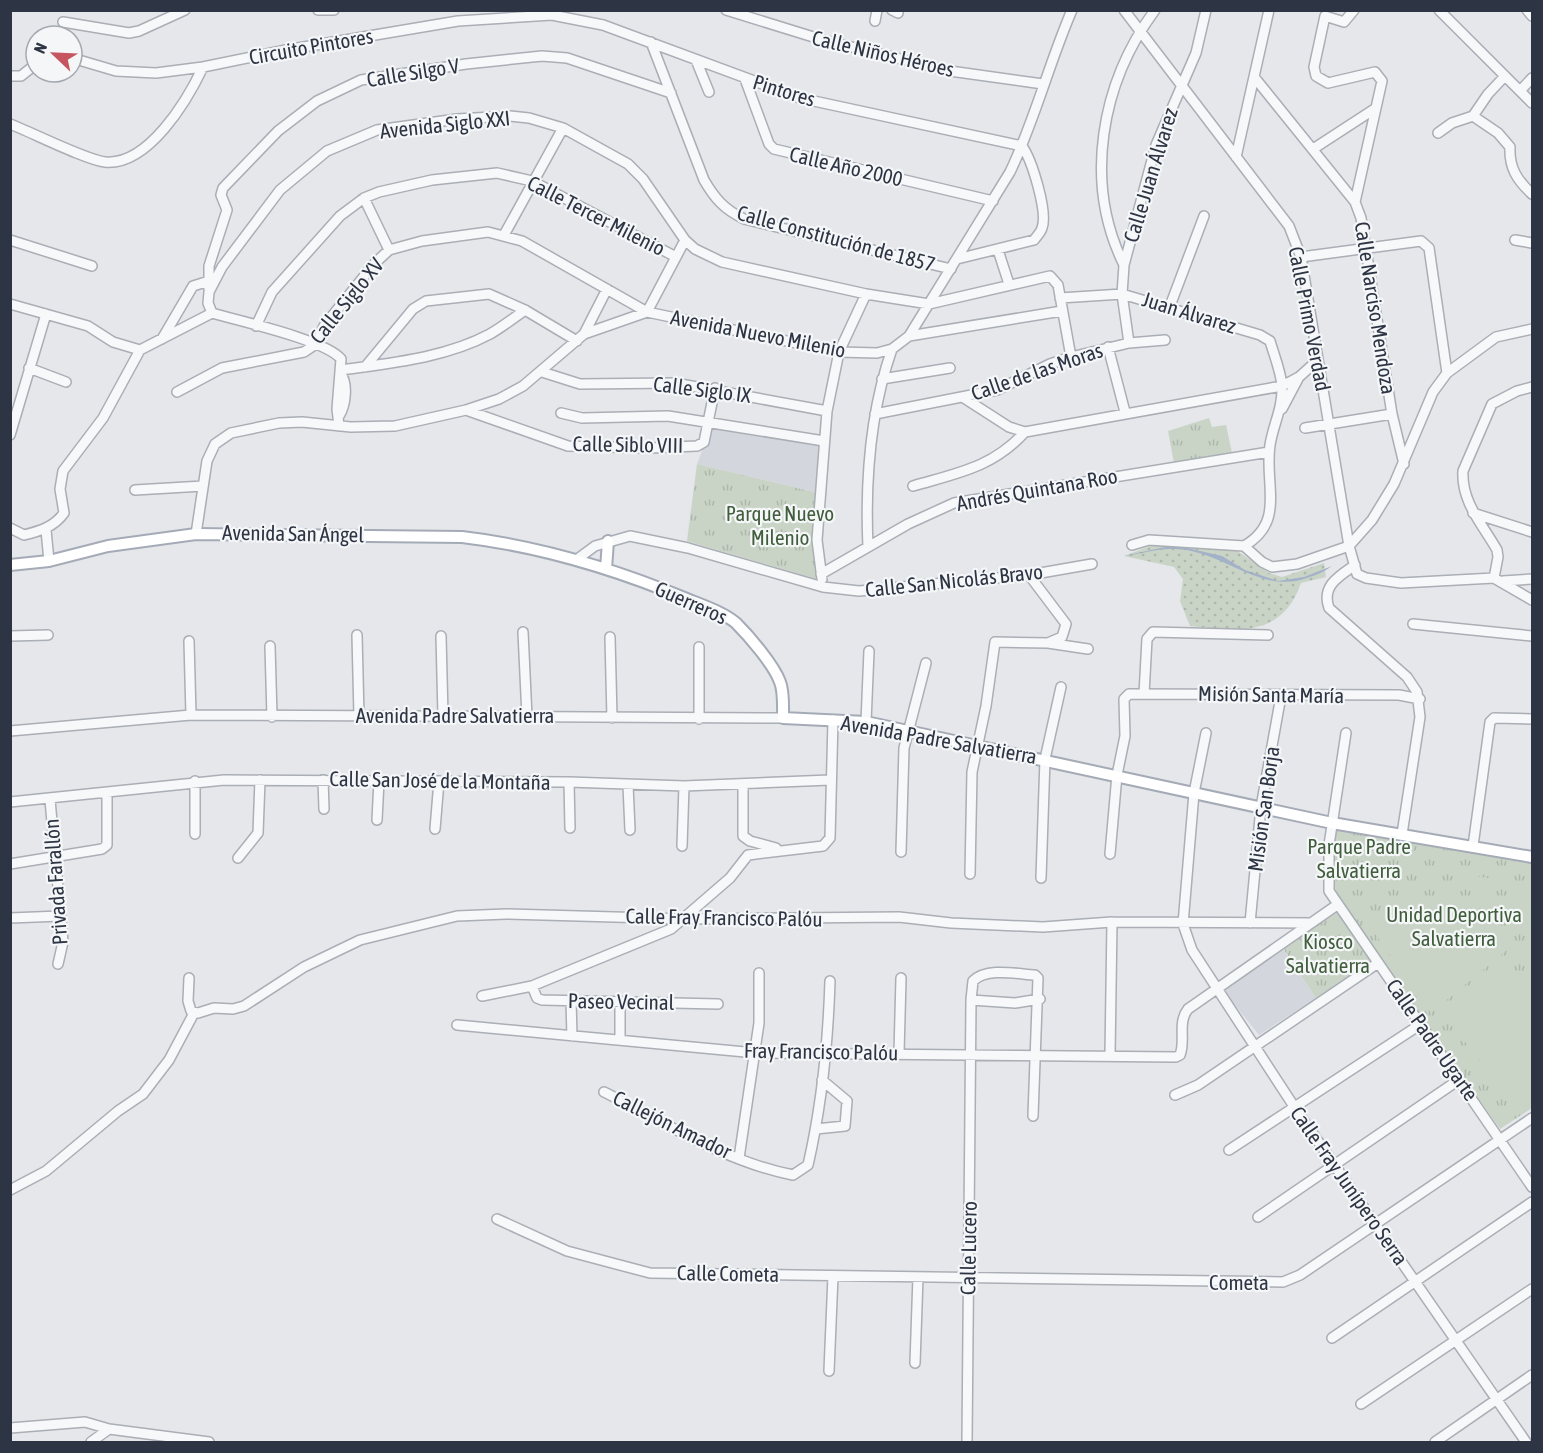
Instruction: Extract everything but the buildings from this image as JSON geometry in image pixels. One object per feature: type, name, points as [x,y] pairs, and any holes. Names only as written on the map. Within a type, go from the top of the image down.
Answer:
[{"type":"main road","name":"Avenida San Ángel","points":[[10,565],[49,561],[108,546],[196,534],[462,537],[495,541],[576,560]]},
{"type":"main road","points":[[606,569],[608,541]]},
{"type":"main road","name":"Guerreros","points":[[576,560],[670,592],[735,622],[781,682],[783,718]]},
{"type":"main road","name":"Avenida Padre Salvatierra","points":[[783,718],[866,722],[1117,774],[1332,823],[1533,857]]},
{"type":"street","points":[[63,22],[129,33],[139,31],[185,10]]},
{"type":"street","points":[[319,11],[334,10]]},
{"type":"street","name":"Calle Niños Héroes","points":[[726,10],[813,37],[950,71],[1043,84]]},
{"type":"street","points":[[875,21],[877,10]]},
{"type":"street","points":[[868,547],[869,464],[875,414],[882,379],[892,349],[909,336],[993,201],[1022,146],[1072,10]]},
{"type":"street","name":"Calle Primo Verdad","points":[[1124,10],[1289,226],[1301,257],[1349,546],[1356,569]]},
{"type":"street","points":[[1124,265],[1112,242],[1102,200],[1101,137],[1125,64],[1141,31],[1155,10]]},
{"type":"street","name":"Calle Juan Álvarez","points":[[1129,343],[1122,294],[1124,265],[1156,145],[1196,53],[1206,10]]},
{"type":"street","points":[[1236,157],[1269,10]]},
{"type":"street","points":[[1354,10],[1344,21],[1327,16],[1324,18],[1314,67],[1316,76],[1328,83],[1366,72],[1375,72],[1380,76],[1382,88],[1355,202]]},
{"type":"street","points":[[1439,10],[1533,103]]},
{"type":"street","points":[[1527,10],[1533,16]]},
{"type":"street","name":"Pintores","points":[[552,15],[581,19],[651,42],[800,98],[1022,146]]},
{"type":"street","name":"Circuito Pintores","points":[[84,62],[116,71],[143,74],[203,68],[285,50],[458,21],[552,15]]},
{"type":"street","name":"Calle Constitución de 1857","points":[[651,42],[704,180],[714,196],[729,211],[744,219],[951,269]]},
{"type":"street","name":"Calle Silgo V","points":[[209,292],[209,266],[227,210],[221,195],[223,188],[278,131],[317,101],[361,80],[466,64],[552,56],[567,58],[671,93]]},
{"type":"street","points":[[696,60],[709,92]]},
{"type":"street","points":[[10,124],[103,162],[123,162],[141,152],[180,110],[203,68]]},
{"type":"street","points":[[1438,133],[1452,123],[1473,116],[1488,94],[1505,76]]},
{"type":"street","name":"Calle Narciso Mendoza","points":[[1255,78],[1355,202],[1361,218],[1392,414],[1404,464]]},
{"type":"street","points":[[1520,91],[1533,78]]},
{"type":"street","name":"Calle Año 2000","points":[[745,79],[769,144],[774,149],[993,201]]},
{"type":"street","points":[[1313,149],[1376,108]]},
{"type":"street","name":"Avenida Siglo XXI","points":[[209,292],[222,267],[280,190],[327,151],[355,137],[407,124],[510,116],[529,118],[563,128],[628,164],[643,179],[685,240],[695,249],[722,262],[866,294],[929,304]]},
{"type":"street","points":[[1473,116],[1498,133],[1510,147],[1509,165],[1521,184],[1532,194]]},
{"type":"street","points":[[504,235],[563,128]]},
{"type":"street","points":[[957,260],[1034,240],[1043,223],[1032,162],[1022,146]]},
{"type":"street","name":"Calle Tercer Milenio","points":[[256,326],[272,292],[326,230],[363,198],[432,180],[484,173],[513,176],[532,181],[676,257]]},
{"type":"street","points":[[363,198],[390,250]]},
{"type":"street","points":[[1170,306],[1204,216]]},
{"type":"street","name":"Calle Siglo XV","points":[[177,392],[222,368],[304,352],[316,344],[324,326],[374,264],[390,250],[422,241],[489,232],[504,235],[522,241],[647,312]]},
{"type":"street","points":[[10,240],[92,266]]},
{"type":"street","points":[[647,312],[685,240]]},
{"type":"street","points":[[1301,257],[1421,240],[1425,243],[1428,248],[1447,373]]},
{"type":"street","points":[[1515,240],[1533,243]]},
{"type":"street","points":[[998,250],[1009,284]]},
{"type":"street","points":[[929,304],[1050,276],[1058,285],[1071,357]]},
{"type":"street","points":[[162,339],[193,286],[209,281]]},
{"type":"street","points":[[365,367],[413,309],[426,301],[484,294],[525,310],[581,338],[607,289]]},
{"type":"street","points":[[209,292],[212,313]]},
{"type":"street","points":[[823,587],[817,540],[827,411],[839,352],[866,294]]},
{"type":"street","name":"Juan Álvarez","points":[[1060,298],[1122,294],[1170,306],[1265,337],[1270,341],[1282,386]]},
{"type":"street","points":[[10,304],[88,326],[113,342],[140,350]]},
{"type":"street","points":[[341,372],[423,357],[462,345],[492,333],[525,310]]},
{"type":"street","points":[[909,336],[1062,311]]},
{"type":"street","name":"Avenida Nuevo Milenio","points":[[196,534],[207,461],[215,444],[231,433],[279,423],[302,422],[339,426],[395,426],[466,410],[499,399],[542,372],[581,338],[647,312],[839,352],[877,352],[892,349]]},
{"type":"street","points":[[10,528],[24,535],[46,530],[64,513],[60,489],[63,471],[103,418],[140,350],[212,313],[316,344],[338,355],[341,359],[337,409],[339,426]]},
{"type":"street","points":[[11,432],[46,314]]},
{"type":"street","points":[[1244,546],[1266,566],[1272,567],[1297,564],[1349,546],[1372,520],[1404,464],[1433,392],[1447,373],[1496,337],[1533,329]]},
{"type":"street","name":"Calle de las Moras","points":[[875,414],[997,390],[1050,364],[1071,357],[1129,343],[1165,340]]},
{"type":"street","points":[[1108,348],[1125,412]]},
{"type":"street","points":[[964,398],[1008,427],[1025,432],[1125,412],[1282,386],[1299,377],[1318,360]]},
{"type":"street","points":[[29,368],[66,382]]},
{"type":"street","points":[[882,379],[950,368]]},
{"type":"street","name":"Calle Siglo IX","points":[[542,372],[580,384],[675,383],[715,388],[827,411]]},
{"type":"street","points":[[1132,545],[1149,540],[1244,546],[1257,538],[1266,526],[1270,509],[1269,452],[1280,414],[1299,377]]},
{"type":"street","points":[[1280,414],[1282,386]]},
{"type":"street","points":[[1498,579],[1497,550],[1473,513],[1463,481],[1463,471],[1487,410],[1499,399],[1533,387]]},
{"type":"street","name":"Calle Siblo VIII","points":[[466,410],[518,431],[568,446],[582,448],[697,446],[704,442],[715,388]]},
{"type":"street","points":[[561,413],[582,418],[668,416],[708,420],[824,441]]},
{"type":"street","points":[[1305,428],[1392,414]]},
{"type":"street","points":[[913,486],[987,464],[1009,448],[1025,432]]},
{"type":"street","name":"Andrés Quintana Roo","points":[[821,574],[934,511],[954,503],[1269,452]]},
{"type":"street","points":[[135,490],[203,486]]},
{"type":"street","points":[[1473,513],[1533,532]]},
{"type":"street","points":[[46,530],[49,561]]},
{"type":"street","name":"Calle San Nicolás Bravo","points":[[576,560],[595,546],[630,536],[688,548],[823,587],[859,591],[892,590],[971,579],[1029,575],[1092,564]]},
{"type":"street","points":[[1402,834],[1420,717],[1419,699],[1407,676],[1329,608],[1325,599],[1328,589],[1335,579],[1356,569],[1366,578],[1401,583],[1533,579]]},
{"type":"street","points":[[1029,575],[1066,624],[1062,637],[1048,643]]},
{"type":"street","points":[[1498,579],[1533,600]]},
{"type":"street","points":[[1413,624],[1533,636]]},
{"type":"street","points":[[522,632],[527,717]]},
{"type":"street","points":[[1144,694],[1147,639],[1153,632],[1268,635]]},
{"type":"street","points":[[10,636],[48,635]]},
{"type":"street","points":[[357,635],[359,716]]},
{"type":"street","points":[[441,636],[443,716]]},
{"type":"street","points":[[610,637],[612,718]]},
{"type":"street","points":[[189,641],[191,715]]},
{"type":"street","points":[[970,874],[972,772],[986,706],[994,642],[1048,643],[1088,649]]},
{"type":"street","points":[[270,646],[272,717]]},
{"type":"street","points":[[699,647],[699,718]]},
{"type":"street","points":[[866,722],[869,651]]},
{"type":"street","points":[[901,852],[902,768],[926,663]]},
{"type":"street","points":[[1041,879],[1045,759],[1061,687]]},
{"type":"street","name":"Misión Santa María","points":[[1117,774],[1125,736],[1124,699],[1129,694],[1399,695],[1419,699]]},
{"type":"street","name":"Misión San Borja","points":[[1250,923],[1261,807],[1281,696]]},
{"type":"street","name":"Avenida Padre Salvatierra","points":[[10,731],[191,715],[783,718]]},
{"type":"street","points":[[1473,846],[1490,723],[1494,718],[1533,719]]},
{"type":"street","points":[[743,785],[743,836],[750,841],[781,849],[818,848],[827,843],[830,838],[833,720]]},
{"type":"street","points":[[1183,924],[1194,793],[1206,733]]},
{"type":"street","name":"Calle Padre Ugarte","points":[[1346,733],[1329,845],[1329,891],[1533,1187]]},
{"type":"street","points":[[1110,854],[1117,774]]},
{"type":"street","points":[[238,858],[258,833],[260,780]]},
{"type":"street","points":[[323,780],[324,809]]},
{"type":"street","name":"Calle San José de la Montaña","points":[[12,800],[50,800],[195,781],[569,782],[684,786],[830,780]]},
{"type":"street","points":[[195,781],[195,834]]},
{"type":"street","points":[[377,820],[379,781]]},
{"type":"street","points":[[435,830],[439,781]]},
{"type":"street","points":[[569,782],[570,828]]},
{"type":"street","points":[[628,785],[630,830]]},
{"type":"street","points":[[682,846],[684,786]]},
{"type":"street","points":[[10,864],[102,849],[107,845],[107,794]]},
{"type":"street","name":"Privada Farallón","points":[[50,800],[63,942],[58,964]]},
{"type":"street","name":"Paseo Vecinal","points":[[482,996],[532,986],[612,956],[671,929],[730,878],[748,855],[781,849]]},
{"type":"street","points":[[1216,991],[1337,905]]},
{"type":"street","name":"Calle Fray Francisco Palóu","points":[[194,1013],[214,1008],[232,1009],[244,1006],[304,967],[360,940],[457,916],[506,914],[685,919],[899,917],[951,923],[1043,927],[1112,922],[1311,923]]},
{"type":"street","points":[[10,918],[60,916]]},
{"type":"street","points":[[1110,1055],[1112,922]]},
{"type":"street","name":"Calle Fray Junípero Serra","points":[[1183,924],[1192,950],[1216,991],[1526,1443]]},
{"type":"street","points":[[1175,1095],[1198,1085],[1256,1048],[1378,963]]},
{"type":"street","points":[[739,1158],[756,1053],[759,1023],[759,973]]},
{"type":"street","name":"Calle Lucero","points":[[967,1443],[973,981],[977,977],[994,973],[1035,975],[1038,978],[1040,999]]},
{"type":"street","points":[[10,1190],[46,1171],[118,1111],[143,1094],[169,1060],[194,1013],[188,1001],[189,978]]},
{"type":"street","points":[[899,1053],[901,978]]},
{"type":"street","points":[[822,1080],[847,1101],[845,1126],[816,1129],[822,1080],[828,1052],[830,981]]},
{"type":"street","name":"Paseo Vecinal","points":[[532,986],[537,998],[542,1000],[718,1004]]},
{"type":"street","name":"Fray Francisco Palóu","points":[[457,1025],[756,1053],[1176,1057],[1182,1050],[1182,1021],[1188,1009],[1216,991]]},
{"type":"street","points":[[971,1000],[1015,1003],[1040,999],[1034,1116]]},
{"type":"street","points":[[571,1001],[572,1036]]},
{"type":"street","points":[[620,1003],[620,1039]]},
{"type":"street","points":[[1229,1150],[1421,1024]]},
{"type":"street","points":[[1258,1217],[1460,1079]]},
{"type":"street","name":"Callejón Amador","points":[[604,1092],[659,1121],[739,1158],[793,1175],[808,1165],[816,1129]]},
{"type":"street","name":"Cometa","points":[[968,1277],[1262,1284],[1283,1282],[1300,1275],[1533,1118]]},
{"type":"street","points":[[1332,1338],[1533,1202]]},
{"type":"street","name":"Calle Cometa","points":[[497,1219],[567,1251],[636,1271],[968,1277]]},
{"type":"street","points":[[829,1371],[833,1276]]},
{"type":"street","points":[[915,1363],[918,1277]]},
{"type":"street","points":[[1360,1404],[1533,1289]]},
{"type":"street","points":[[1434,1443],[1533,1376]]},
{"type":"street","points":[[10,1428],[85,1422],[110,1429],[209,1443]]},
{"type":"street","points":[[91,1443],[110,1429]]},
{"type":"shaded area","points":[[713,422],[822,441],[818,493],[697,464]]},
{"type":"shaded area","points":[[1282,948],[1316,998],[1259,1035],[1223,990]]},
{"type":"green space","points":[[1209,418],[1212,427],[1226,425],[1232,453],[1174,463],[1168,431]]},
{"type":"green space","name":"Parque Nuevo Milenio","points":[[697,464],[818,493],[823,581],[687,541]]},
{"type":"green space","points":[[1229,545],[1269,573],[1282,577],[1324,563],[1326,577],[1301,583],[1293,601],[1282,614],[1270,622],[1241,629],[1190,626],[1180,601],[1183,579],[1174,567],[1124,556],[1150,546]]},
{"type":"green space","name":"Unidad Deportiva Salvatierra","points":[[1335,825],[1532,860],[1532,1108],[1500,1129],[1333,892]]},
{"type":"green space","points":[[1475,876],[1494,879],[1490,910],[1471,907]]},
{"type":"green space","points":[[1515,884],[1531,887],[1526,919],[1510,916]]},
{"type":"green space","points":[[1411,897],[1493,914],[1513,945],[1431,1013],[1368,924]]},
{"type":"green space","name":"Kiosco Salvatierra","points":[[1338,912],[1373,961],[1316,998],[1282,947]]},
{"type":"green space","points":[[1532,925],[1532,965],[1522,956],[1526,933]]},
{"type":"green space","points":[[1508,971],[1532,1000],[1532,1093],[1517,1106],[1448,1021]]},
{"type":"water","points":[[1174,545],[1222,556],[1245,570],[1278,581],[1304,577],[1332,566],[1314,576],[1290,582],[1273,581],[1257,577],[1192,551],[1169,549],[1124,556]]},
{"type":"park label","name":"Parque Padre Salvatierra","points":[[1359,859]]}]
